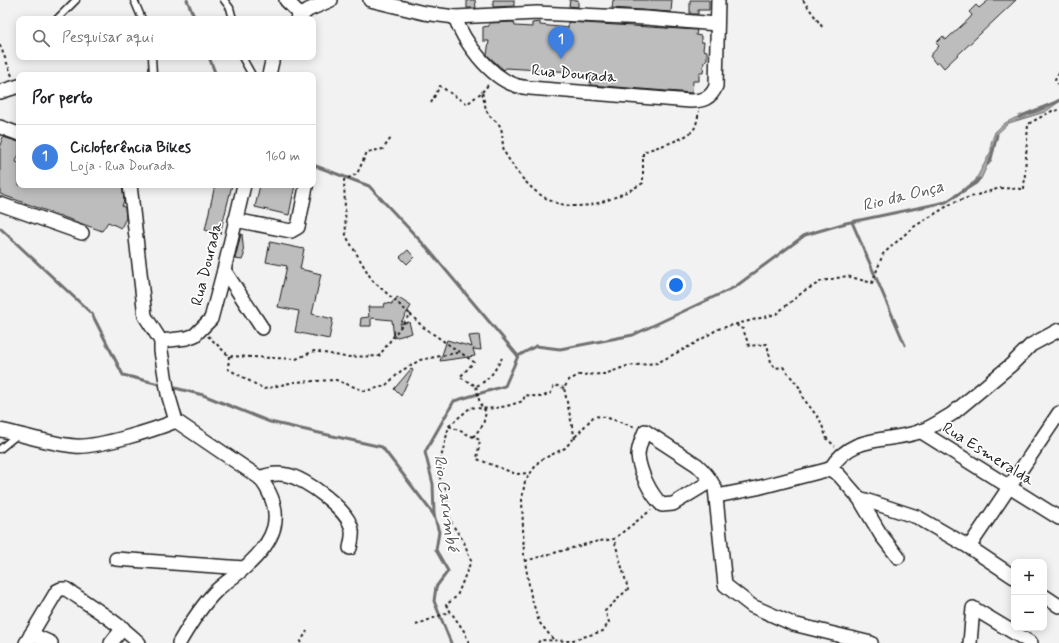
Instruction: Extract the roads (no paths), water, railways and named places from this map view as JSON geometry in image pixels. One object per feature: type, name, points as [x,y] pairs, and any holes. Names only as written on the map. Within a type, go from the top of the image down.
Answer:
[{"type":"street","points":[[286,0],[298,16]]},
{"type":"street","points":[[301,16],[320,4],[331,0]]},
{"type":"street","points":[[370,0],[424,13],[455,17],[544,13],[646,18],[717,24],[718,0]]},
{"type":"street","name":"Rua Dourada","points":[[455,17],[464,37],[480,58],[496,74],[515,85],[530,88],[690,101],[703,100],[711,95],[716,86],[717,24]]},
{"type":"street","points":[[270,72],[272,60]]},
{"type":"street","points":[[0,92],[16,87]]},
{"type":"street","points":[[0,128],[16,133]]},
{"type":"street","points":[[130,188],[144,310],[149,324],[161,341],[161,351],[168,394],[176,421],[260,478],[268,489],[274,502],[274,527],[270,542],[244,568],[217,590],[202,606],[179,643]]},
{"type":"street","name":"Rua Dourada","points":[[161,341],[187,338],[201,330],[211,319],[215,309],[243,188]]},
{"type":"street","points":[[235,220],[291,231],[298,227],[306,188]]},
{"type":"street","points":[[0,204],[82,233]]},
{"type":"street","points":[[224,270],[262,328]]},
{"type":"street","points":[[717,496],[832,470],[842,452],[858,444],[920,431],[952,414],[1011,365],[1031,345],[1059,330]]},
{"type":"street","points":[[0,430],[62,444],[86,446],[161,427],[176,421]]},
{"type":"street","points":[[969,547],[1057,421]]},
{"type":"street","points":[[711,481],[674,504],[662,504],[651,490],[640,462],[639,445],[645,431],[697,465],[711,481],[717,496],[725,585],[752,606],[793,624],[871,643]]},
{"type":"street","name":"Rua Esmeralda","points":[[920,431],[1059,518]]},
{"type":"street","points":[[832,470],[859,498],[865,502],[917,517],[969,547],[1011,574]]},
{"type":"street","points":[[260,478],[271,474],[288,475],[301,479],[325,496],[341,510],[352,529],[350,548]]},
{"type":"street","points":[[859,498],[873,523],[898,557]]},
{"type":"street","points":[[873,523],[890,508]]},
{"type":"street","points":[[116,559],[244,568]]},
{"type":"street","points":[[51,643],[29,638],[58,591],[61,589],[66,590],[123,628],[139,643]]},
{"type":"street","points":[[1047,598],[1059,606]]},
{"type":"street","points":[[970,643],[973,608],[1031,643]]},
{"type":"street","points":[[111,643],[123,628]]},
{"type":"lane","points":[[60,16],[76,0]]},
{"type":"lane","points":[[134,0],[141,16]]},
{"type":"lane","points":[[224,0],[230,8],[232,16]]},
{"type":"lane","points":[[152,60],[153,72]]},
{"type":"lane","points":[[243,60],[249,72]]},
{"type":"lane","points":[[0,449],[19,434]]},
{"type":"waterway","points":[[187,0],[194,16]]},
{"type":"waterway","points":[[210,60],[215,72]]},
{"type":"waterway","name":"Rio da Onça","points":[[1019,117],[1059,101]]},
{"type":"waterway","name":"Rio da Onça","points":[[988,164],[991,159],[997,135]]},
{"type":"waterway","points":[[316,166],[369,186],[428,249],[518,356]]},
{"type":"waterway","points":[[518,356],[536,346],[560,349],[633,335],[735,287],[805,235],[846,223],[946,202],[976,183],[979,179]]},
{"type":"waterway","points":[[852,222],[905,345]]},
{"type":"waterway","points":[[0,228],[92,314],[123,375],[163,385]]},
{"type":"waterway","name":"Rio Carumbé","points":[[451,643],[434,601],[436,587],[448,571],[436,550],[439,532],[434,515],[433,484],[425,452],[454,401],[505,386],[518,356]]},
{"type":"waterway","points":[[171,387],[203,395],[270,422],[382,447],[434,515]]},
{"type":"place","name":"Cicloferência Bikes","points":[[561,59]]}]
